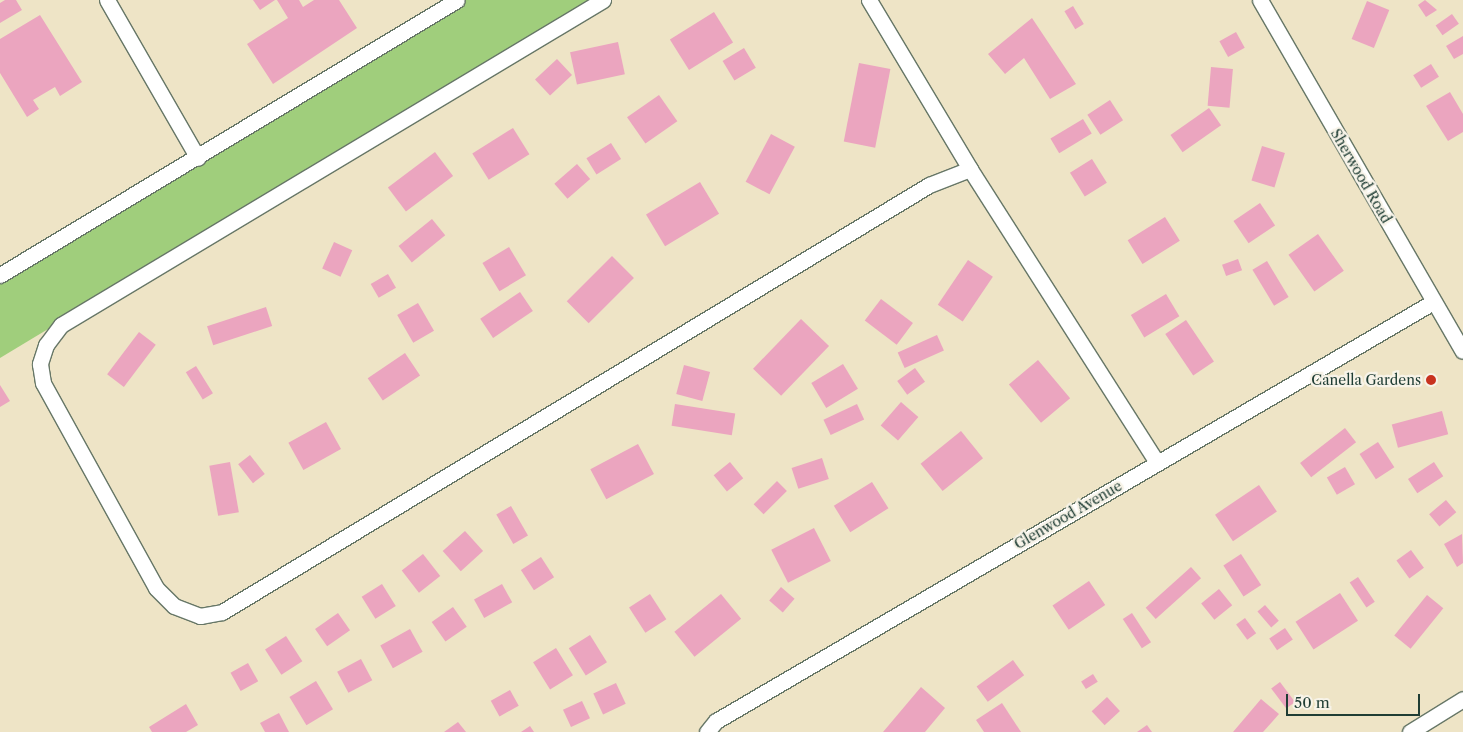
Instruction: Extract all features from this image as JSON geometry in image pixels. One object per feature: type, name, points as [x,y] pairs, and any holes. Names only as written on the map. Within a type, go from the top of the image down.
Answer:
[{"type":"street","points":[[107,0],[198,158]]},
{"type":"street","points":[[0,275],[198,158],[456,0]]},
{"type":"street","points":[[603,0],[61,325],[46,345],[40,364],[43,383],[156,588],[174,606],[200,616],[222,612],[930,185],[970,169]]},
{"type":"street","points":[[869,0],[970,169],[1157,462]]},
{"type":"street","name":"Sherwood Road","points":[[1260,0],[1432,302],[1463,351]]},
{"type":"street","name":"Glenwood Avenue","points":[[707,732],[716,721],[1432,302]]},
{"type":"street","points":[[1410,732],[1463,699]]},
{"type":"green space","points":[[465,0],[594,0],[0,358],[0,281]]},
{"type":"building","points":[[5,0],[16,0],[22,10],[0,23],[0,3]]},
{"type":"building","points":[[253,0],[275,0],[260,10]]},
{"type":"building","points":[[277,0],[299,0],[303,7],[314,0],[339,0],[357,28],[273,84],[247,44],[288,18]]},
{"type":"building","points":[[1425,0],[1437,10],[1426,17],[1418,5]]},
{"type":"building","points":[[1367,1],[1389,10],[1374,48],[1352,39]]},
{"type":"building","points":[[1073,6],[1084,24],[1075,29],[1064,11]]},
{"type":"building","points":[[714,12],[733,43],[689,70],[670,40]]},
{"type":"building","points":[[1452,14],[1459,24],[1442,35],[1436,25]]},
{"type":"building","points":[[40,15],[82,82],[60,96],[55,87],[33,100],[39,109],[27,117],[0,73],[0,39]]},
{"type":"building","points":[[1032,18],[1076,84],[1050,99],[1024,58],[1005,74],[988,54]]},
{"type":"building","points":[[1236,32],[1245,48],[1228,57],[1219,41]]},
{"type":"building","points":[[1463,36],[1463,54],[1454,59],[1446,46]]},
{"type":"building","points":[[618,42],[625,74],[577,84],[570,52]]},
{"type":"building","points":[[744,48],[756,68],[734,81],[723,61]]},
{"type":"building","points":[[557,59],[572,75],[550,96],[535,79]]},
{"type":"building","points":[[859,63],[890,69],[875,148],[844,142]]},
{"type":"building","points":[[1431,64],[1439,77],[1421,88],[1413,75]]},
{"type":"building","points":[[1211,67],[1233,69],[1230,108],[1208,106]]},
{"type":"building","points":[[1450,92],[1463,114],[1463,132],[1448,141],[1426,106]]},
{"type":"building","points":[[659,95],[677,121],[645,144],[627,117]]},
{"type":"building","points":[[1110,100],[1123,120],[1100,135],[1087,115]]},
{"type":"building","points":[[1209,108],[1221,125],[1183,152],[1170,135]]},
{"type":"building","points":[[1083,119],[1092,134],[1059,153],[1050,139]]},
{"type":"building","points":[[513,128],[529,154],[489,180],[472,153]]},
{"type":"building","points":[[771,134],[795,147],[769,194],[746,182]]},
{"type":"building","points":[[611,143],[621,159],[596,174],[586,158]]},
{"type":"building","points":[[1262,146],[1285,153],[1274,187],[1251,180]]},
{"type":"building","points":[[435,152],[453,176],[406,211],[388,188]]},
{"type":"building","points":[[1092,159],[1107,183],[1085,197],[1070,173]]},
{"type":"building","points":[[577,164],[590,179],[567,199],[554,184]]},
{"type":"building","points":[[700,182],[719,214],[665,246],[646,214]]},
{"type":"building","points":[[1260,203],[1275,225],[1249,243],[1233,221]]},
{"type":"building","points":[[1165,217],[1180,241],[1143,264],[1128,240]]},
{"type":"building","points":[[432,219],[445,235],[412,262],[399,246]]},
{"type":"building","points":[[1318,234],[1344,271],[1314,292],[1289,255]]},
{"type":"building","points":[[334,242],[352,250],[340,277],[322,268]]},
{"type":"building","points":[[509,247],[526,275],[499,291],[482,263]]},
{"type":"building","points":[[612,256],[634,278],[589,323],[567,301]]},
{"type":"building","points":[[1238,259],[1242,270],[1226,276],[1222,265]]},
{"type":"building","points":[[968,260],[993,277],[963,322],[938,305]]},
{"type":"building","points":[[1267,261],[1289,297],[1274,306],[1252,270]]},
{"type":"building","points":[[388,274],[396,288],[379,298],[371,284]]},
{"type":"building","points":[[520,292],[533,311],[493,338],[480,319]]},
{"type":"building","points":[[1166,294],[1179,316],[1144,337],[1131,315]]},
{"type":"building","points":[[881,299],[913,323],[897,345],[865,321]]},
{"type":"building","points":[[418,303],[434,331],[413,343],[397,315]]},
{"type":"building","points":[[266,307],[272,326],[213,345],[207,326]]},
{"type":"building","points":[[801,319],[829,346],[781,396],[753,369]]},
{"type":"building","points":[[1186,320],[1214,361],[1193,375],[1165,334]]},
{"type":"building","points":[[139,332],[156,345],[124,387],[107,374]]},
{"type":"building","points":[[937,335],[944,351],[905,368],[898,352]]},
{"type":"building","points":[[405,353],[420,375],[383,401],[368,378]]},
{"type":"building","points":[[1038,360],[1070,398],[1041,423],[1009,384]]},
{"type":"building","points":[[843,364],[858,389],[826,408],[811,383]]},
{"type":"building","points":[[684,365],[710,372],[702,401],[676,394]]},
{"type":"building","points":[[196,366],[213,393],[203,399],[186,372]]},
{"type":"building","points":[[915,368],[925,382],[907,395],[897,381]]},
{"type":"building","points":[[0,385],[10,401],[0,407]]},
{"type":"building","points":[[901,402],[918,417],[898,440],[881,425]]},
{"type":"building","points":[[675,404],[735,414],[732,435],[672,426]]},
{"type":"building","points":[[857,404],[864,419],[831,435],[823,420]]},
{"type":"building","points":[[1442,411],[1448,434],[1398,448],[1392,424]]},
{"type":"building","points":[[326,422],[341,449],[303,470],[288,443]]},
{"type":"building","points":[[1345,428],[1356,442],[1311,477],[1300,463]]},
{"type":"building","points":[[961,431],[983,458],[943,491],[921,464]]},
{"type":"building","points":[[1378,442],[1394,467],[1376,479],[1360,454]]},
{"type":"building","points":[[638,444],[654,474],[606,499],[590,469]]},
{"type":"building","points":[[250,455],[265,474],[253,483],[238,464]]},
{"type":"building","points":[[822,458],[829,479],[798,489],[792,468]]},
{"type":"building","points":[[230,462],[239,512],[218,516],[209,466]]},
{"type":"building","points":[[730,462],[743,478],[727,492],[714,475]]},
{"type":"building","points":[[1434,462],[1443,476],[1417,493],[1408,479]]},
{"type":"building","points":[[1345,467],[1355,484],[1337,495],[1327,478]]},
{"type":"building","points":[[777,481],[787,491],[764,514],[754,504]]},
{"type":"building","points":[[872,482],[888,508],[850,532],[834,506]]},
{"type":"building","points":[[1259,485],[1277,512],[1233,541],[1215,515]]},
{"type":"building","points":[[1446,500],[1456,512],[1439,526],[1429,514]]},
{"type":"building","points":[[511,506],[528,535],[513,544],[496,514]]},
{"type":"building","points":[[814,528],[831,561],[788,583],[771,550]]},
{"type":"building","points":[[465,531],[483,551],[461,571],[443,551]]},
{"type":"building","points":[[1462,534],[1463,563],[1457,567],[1444,544]]},
{"type":"building","points":[[1411,550],[1424,568],[1409,578],[1396,561]]},
{"type":"building","points":[[423,554],[440,576],[419,593],[402,571]]},
{"type":"building","points":[[1241,554],[1261,585],[1244,596],[1223,565]]},
{"type":"building","points":[[541,557],[554,577],[534,590],[521,570]]},
{"type":"building","points":[[1191,567],[1201,578],[1156,619],[1146,608]]},
{"type":"building","points":[[1358,577],[1375,602],[1366,607],[1350,583]]},
{"type":"building","points":[[1089,581],[1105,605],[1069,630],[1053,606]]},
{"type":"building","points":[[382,584],[396,606],[375,619],[362,597]]},
{"type":"building","points":[[502,584],[512,602],[484,618],[474,600]]},
{"type":"building","points":[[781,587],[795,599],[783,612],[769,601]]},
{"type":"building","points":[[1219,589],[1232,605],[1214,620],[1201,603]]},
{"type":"building","points":[[1340,593],[1358,621],[1314,650],[1296,622]]},
{"type":"building","points":[[650,594],[666,619],[645,633],[629,608]]},
{"type":"building","points":[[721,594],[741,619],[695,657],[674,632]]},
{"type":"building","points":[[1427,595],[1443,608],[1411,649],[1394,635]]},
{"type":"building","points":[[1265,605],[1279,621],[1271,627],[1257,612]]},
{"type":"building","points":[[453,607],[467,627],[445,642],[432,622]]},
{"type":"building","points":[[338,613],[350,630],[327,646],[315,629]]},
{"type":"building","points":[[1132,613],[1151,642],[1142,648],[1123,619]]},
{"type":"building","points":[[1245,618],[1256,633],[1247,640],[1236,624]]},
{"type":"building","points":[[1285,628],[1293,640],[1277,650],[1269,639]]},
{"type":"building","points":[[410,629],[423,652],[393,668],[380,645]]},
{"type":"building","points":[[590,635],[607,662],[586,675],[569,648]]},
{"type":"building","points":[[286,636],[302,661],[281,675],[265,650]]},
{"type":"building","points":[[556,648],[573,675],[550,689],[533,662]]},
{"type":"building","points":[[361,659],[372,680],[348,693],[337,672]]},
{"type":"building","points":[[1013,660],[1024,675],[988,702],[977,686]]},
{"type":"building","points":[[248,663],[258,681],[241,691],[231,673]]},
{"type":"building","points":[[1093,674],[1098,682],[1086,689],[1081,681]]},
{"type":"building","points":[[316,681],[333,709],[306,725],[289,697]]},
{"type":"building","points":[[1280,682],[1295,702],[1286,709],[1271,689]]},
{"type":"building","points":[[616,683],[626,704],[603,714],[593,694]]},
{"type":"building","points":[[921,687],[945,708],[925,732],[883,732]]},
{"type":"building","points":[[510,690],[519,706],[499,716],[491,701]]},
{"type":"building","points":[[1107,697],[1120,711],[1105,725],[1092,711]]},
{"type":"building","points":[[1261,699],[1279,714],[1263,732],[1233,732]]},
{"type":"building","points":[[582,701],[590,718],[571,727],[563,710]]},
{"type":"building","points":[[1002,703],[1021,732],[984,732],[976,720]]},
{"type":"building","points":[[186,704],[198,725],[186,732],[152,732],[149,727]]},
{"type":"building","points":[[279,713],[289,732],[265,732],[260,723]]},
{"type":"building","points":[[458,722],[466,732],[444,732]]},
{"type":"building","points":[[1147,725],[1152,732],[1137,732]]},
{"type":"building","points":[[530,726],[534,732],[521,732]]},
{"type":"place","name":"Canella Gardens","points":[[1431,380]]}]
